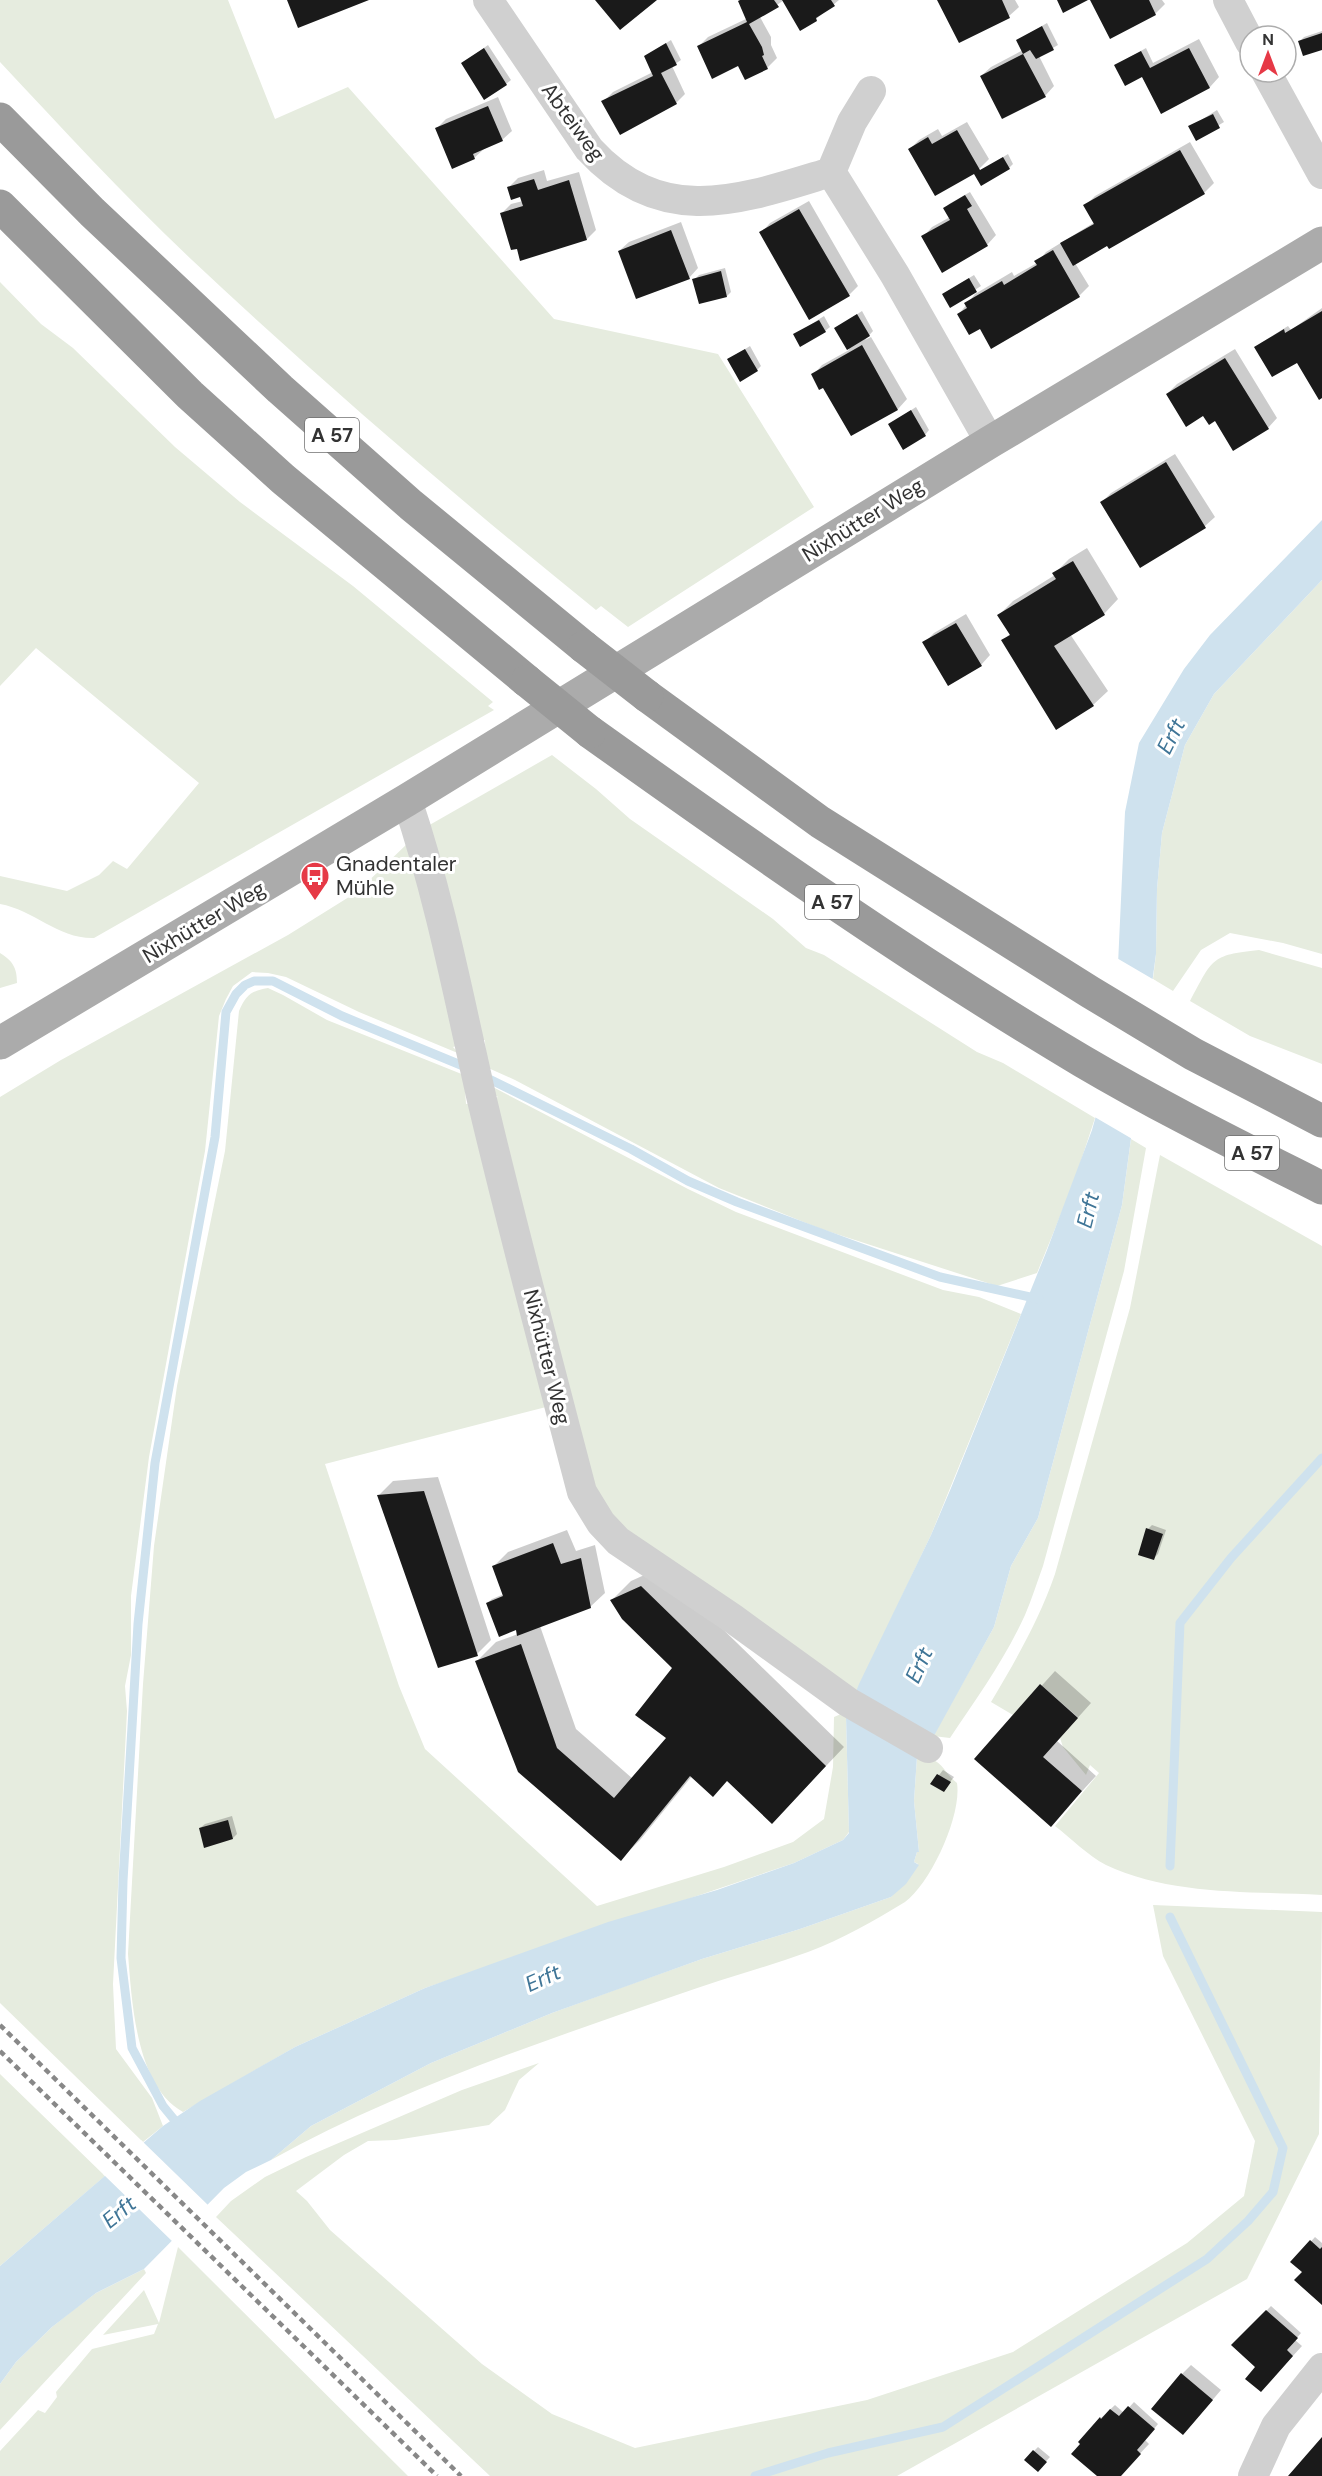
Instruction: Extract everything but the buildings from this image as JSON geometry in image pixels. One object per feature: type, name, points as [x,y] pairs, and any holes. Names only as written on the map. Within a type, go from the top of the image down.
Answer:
[{"type":"highway","name":"A 57","points":[[0,119],[92,212],[280,389],[411,505],[647,696],[820,822],[1193,1054],[1322,1121]]},
{"type":"highway","name":"A 57","points":[[0,206],[190,394],[283,479],[590,732],[776,865],[900,948],[1083,1061],[1183,1118],[1322,1188]]},
{"type":"main road","name":"Nixhütter Weg","points":[[0,1043],[407,800],[990,442],[1322,243]]},
{"type":"street","name":"Abteiweg","points":[[488,0],[589,149],[605,167],[634,185],[669,198],[693,202],[725,201],[750,197],[831,172]]},
{"type":"street","points":[[1228,0],[1241,24]]},
{"type":"street","points":[[1273,84],[1322,174]]},
{"type":"street","points":[[871,91],[852,122],[831,172],[895,275],[990,442]]},
{"type":"street","name":"Nixhütter Weg","points":[[407,800],[428,864],[482,1101],[582,1492],[601,1523],[618,1541],[732,1618],[848,1702],[928,1748]]},
{"type":"street","points":[[1253,2476],[1276,2426],[1322,2368]]},
{"type":"shaded area","points":[[0,0],[228,0],[275,119],[348,87],[554,319],[718,354],[814,507],[628,627],[601,606],[596,610],[340,395],[192,260],[118,187],[0,62]]},
{"type":"shaded area","points":[[0,282],[41,324],[73,348],[175,447],[240,502],[353,586],[493,702],[488,706],[494,710],[94,938],[69,934],[24,912],[0,904],[0,876],[67,891],[99,875],[113,861],[127,869],[199,783],[36,648],[0,686]]},
{"type":"shaded area","points":[[1322,580],[1322,954],[1283,943],[1230,933],[1201,950],[1173,991],[1153,979],[1156,954],[1157,889],[1162,833],[1185,745],[1214,694]]},
{"type":"shaded area","points":[[552,755],[630,819],[773,919],[806,948],[824,955],[977,1052],[1003,1063],[1095,1118],[1074,1182],[1037,1273],[997,1286],[821,1229],[719,1188],[515,1080],[486,1067],[485,1040],[478,1041],[426,827]]},
{"type":"shaded area","points":[[408,843],[460,1045],[453,1047],[460,1054],[359,1012],[286,977],[268,973],[252,972],[233,986],[219,1016],[205,1151],[149,1457],[131,1596],[131,1655],[125,1686],[127,1711],[113,1984],[116,2049],[152,2098],[163,2126],[143,2142],[0,2003],[0,1097],[61,1060],[288,935],[357,892]]},
{"type":"shaded area","points":[[1259,950],[1322,968],[1322,1064],[1250,1036],[1190,1001],[1209,968],[1215,962],[1231,954]]},
{"type":"shaded area","points":[[0,953],[13,965],[17,983],[0,988]]},
{"type":"shaded area","points":[[268,988],[327,1020],[464,1075],[466,1104],[473,1103],[550,1406],[325,1464],[399,1686],[425,1749],[597,1906],[724,1867],[793,1842],[824,1819],[833,1767],[834,1717],[841,1714],[846,1717],[849,1832],[843,1840],[794,1863],[425,1988],[295,2047],[183,2112],[167,2100],[146,2064],[135,2019],[128,1954],[143,1684],[154,1546],[177,1386],[225,1151],[239,1011],[250,995]]},
{"type":"shaded area","points":[[491,1086],[736,1212],[943,1290],[979,1297],[1021,1314],[931,1535],[856,1693],[624,1536],[593,1491],[490,1099],[498,1097],[494,1095]]},
{"type":"shaded area","points":[[1131,1139],[1146,1148],[1124,1271],[1043,1566],[1025,1615],[990,1678],[950,1738],[933,1736],[994,1627],[1011,1566],[1038,1518],[1122,1205]]},
{"type":"shaded area","points":[[1160,1155],[1322,1246],[1322,1895],[1185,1887],[1131,1875],[1099,1861],[1055,1826],[1099,1773],[1090,1765],[1086,1775],[1063,1747],[1060,1738],[1078,1717],[1040,1684],[1013,1715],[991,1702],[1034,1624],[1055,1574],[1130,1308]]},
{"type":"shaded area","points":[[917,1757],[932,1760],[941,1765],[957,1783],[957,1797],[950,1830],[943,1847],[925,1880],[905,1902],[821,1947],[691,1990],[469,2069],[368,2111],[271,2160],[311,2126],[431,2063],[552,2013],[623,1987],[891,1897],[918,1864],[914,1862],[919,1852],[914,1801]]},
{"type":"shaded area","points":[[1153,1905],[1322,1912],[1319,2134],[1247,2279],[897,2476],[490,2476],[216,2217],[231,2201],[265,2177],[306,2157],[462,2090],[539,2063],[519,2080],[505,2110],[489,2125],[396,2140],[368,2141],[344,2155],[296,2191],[330,2230],[482,2364],[552,2414],[635,2448],[867,2400],[1013,2352],[1187,2243],[1244,2196],[1255,2141],[1163,1956]]},
{"type":"shaded area","points":[[0,2074],[105,2176],[0,2266]]},
{"type":"shaded area","points":[[178,2247],[408,2476],[0,2476],[0,2451],[38,2410],[45,2413],[57,2397],[56,2392],[92,2349],[154,2334],[158,2324],[103,2335],[144,2290],[159,2323]]},
{"type":"shaded area","points":[[144,2269],[146,2273],[0,2430],[0,2384],[16,2362],[52,2327],[96,2293]]},
{"type":"water","name":"Erft","points":[[1322,520],[1322,580],[1214,694],[1185,745],[1162,833],[1157,889],[1156,954],[1122,1205],[1038,1518],[1011,1566],[994,1627],[935,1734],[917,1757],[914,1801],[919,1852],[914,1862],[919,1865],[906,1884],[891,1897],[800,1929],[702,1959],[552,2013],[431,2063],[311,2126],[271,2160],[246,2172],[224,2188],[144,2269],[96,2293],[52,2327],[16,2362],[0,2384],[0,2266],[163,2126],[200,2101],[295,2047],[425,1988],[608,1922],[717,1890],[794,1863],[843,1840],[849,1833],[846,1717],[859,1684],[931,1535],[951,1488],[1047,1250],[1092,1130],[1102,1094],[1115,1030],[1125,812],[1139,743],[1184,669],[1210,635]]},
{"type":"pier","points":[[1115,957],[1156,981],[1134,1140],[1093,1116],[1112,1029]]},
{"type":"pier","points":[[141,2140],[210,2207],[174,2243],[103,2174]]},
{"type":"waterway","points":[[181,2128],[163,2106],[132,2048],[121,1958],[123,1881],[138,1624],[155,1463],[215,1137],[226,1012],[236,994],[245,985],[254,981],[273,981],[342,1016],[468,1068]]},
{"type":"waterway","points":[[483,1076],[631,1149],[688,1181],[737,1202],[940,1277],[1039,1299]]},
{"type":"waterway","points":[[1170,1866],[1180,1623],[1231,1558],[1322,1458]]},
{"type":"waterway","points":[[755,2476],[828,2453],[943,2427],[1207,2259],[1248,2221],[1273,2192],[1283,2148],[1170,1917]]},
{"type":"railway","points":[[0,2025],[461,2476]]},
{"type":"railway","points":[[0,2051],[437,2476]]},
{"type":"place","name":"Gnadentaler Mühle","points":[[315,902]]}]
